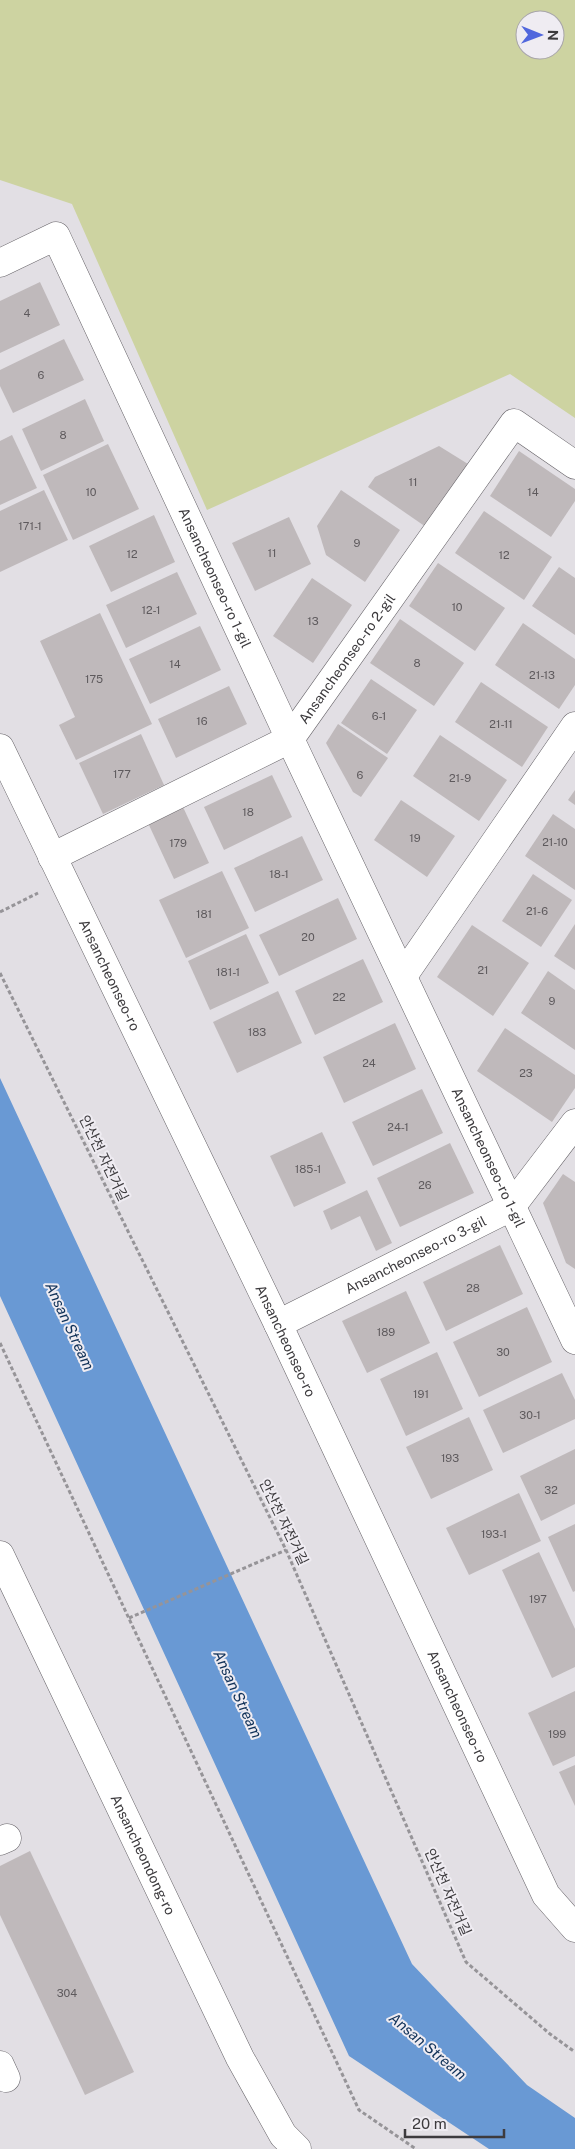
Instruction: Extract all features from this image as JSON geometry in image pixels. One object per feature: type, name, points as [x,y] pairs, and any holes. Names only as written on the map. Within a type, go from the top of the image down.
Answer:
[{"type":"street","name":"Ansancheonseo-ro 1-gil","points":[[0,263],[56,236],[290,739],[575,1340]]},
{"type":"street","name":"Ansancheonseo-ro 2-gil","points":[[52,857],[290,739],[514,423],[575,465]]},
{"type":"street","points":[[403,976],[575,726]]},
{"type":"street","name":"Ansancheonseo-ro","points":[[0,748],[278,1324],[546,1894],[575,1928]]},
{"type":"street","name":"Ansancheonseo-ro 3-gil","points":[[278,1324],[511,1207],[567,1153],[575,1123]]},
{"type":"street","name":"Ansancheondong-ro","points":[[0,1555],[240,2058],[284,2144]]},
{"type":"path","points":[[0,912],[11,907]]},
{"type":"path","name":"안산천 자전거길","points":[[0,973],[286,1550],[466,1962],[550,2034],[575,2052]]},
{"type":"path","points":[[0,1342],[359,2110],[416,2149]]},
{"type":"path","points":[[129,1618],[286,1550]]},
{"type":"green space","points":[[0,0],[575,0],[575,418],[510,374],[207,510],[72,204],[0,180]]},
{"type":"water","name":"Ansan Stream","points":[[0,1078],[412,1964],[527,2085],[575,2118],[575,2149],[489,2149],[349,2056],[0,1296]]},
{"type":"building","points":[[40,282],[60,325],[0,353],[0,301]]},
{"type":"building","points":[[64,339],[84,380],[13,413],[0,386],[0,370]]},
{"type":"building","points":[[85,399],[104,441],[41,471],[22,429]]},
{"type":"building","points":[[12,435],[37,488],[0,505],[0,441]]},
{"type":"building","points":[[108,444],[139,509],[73,540],[43,475]]},
{"type":"building","points":[[439,446],[468,464],[426,527],[368,487],[375,477]]},
{"type":"building","points":[[519,451],[575,489],[575,501],[551,537],[490,496]]},
{"type":"building","points":[[44,490],[68,540],[0,572],[0,511]]},
{"type":"building","points":[[341,490],[400,530],[365,582],[326,555],[317,526]]},
{"type":"building","points":[[484,511],[552,557],[524,600],[455,553]]},
{"type":"building","points":[[154,515],[175,562],[111,592],[89,546]]},
{"type":"building","points":[[289,517],[311,564],[255,591],[232,543]]},
{"type":"building","points":[[438,563],[505,608],[475,651],[409,606]]},
{"type":"building","points":[[559,567],[575,578],[575,635],[532,606]]},
{"type":"building","points":[[177,572],[197,614],[126,648],[106,605]]},
{"type":"building","points":[[312,578],[352,605],[313,663],[273,636]]},
{"type":"building","points":[[100,613],[152,724],[76,760],[59,725],[75,717],[40,641]]},
{"type":"building","points":[[400,619],[464,663],[434,706],[370,663]]},
{"type":"building","points":[[523,623],[575,659],[575,685],[559,709],[495,665]]},
{"type":"building","points":[[200,626],[221,670],[150,704],[129,659]]},
{"type":"building","points":[[371,679],[417,710],[387,754],[341,723]]},
{"type":"building","points":[[481,682],[548,727],[522,767],[455,722]]},
{"type":"building","points":[[229,686],[247,724],[176,758],[158,719]]},
{"type":"building","points":[[338,724],[388,758],[361,797],[353,792],[326,743]]},
{"type":"building","points":[[141,734],[164,785],[103,814],[79,763]]},
{"type":"building","points":[[440,735],[507,780],[479,821],[413,776]]},
{"type":"building","points":[[272,775],[292,817],[224,850],[204,807]]},
{"type":"building","points":[[575,790],[575,805],[568,800]]},
{"type":"building","points":[[401,800],[455,836],[427,877],[374,840]]},
{"type":"building","points":[[183,807],[209,863],[174,879],[148,823]]},
{"type":"building","points":[[553,814],[575,829],[575,890],[525,856]]},
{"type":"building","points":[[302,836],[323,880],[255,912],[234,868]]},
{"type":"building","points":[[222,871],[249,928],[186,958],[159,900]]},
{"type":"building","points":[[533,874],[572,900],[541,947],[502,921]]},
{"type":"building","points":[[338,898],[357,939],[279,976],[259,935]]},
{"type":"building","points":[[575,924],[575,970],[554,956]]},
{"type":"building","points":[[472,925],[529,963],[493,1016],[437,977]]},
{"type":"building","points":[[246,934],[269,983],[210,1010],[188,961]]},
{"type":"building","points":[[363,959],[383,1002],[315,1035],[295,991]]},
{"type":"building","points":[[548,971],[575,990],[575,1050],[521,1013]]},
{"type":"building","points":[[278,991],[302,1043],[237,1073],[213,1022]]},
{"type":"building","points":[[395,1023],[416,1069],[344,1103],[323,1057]]},
{"type":"building","points":[[505,1028],[575,1075],[575,1088],[552,1122],[477,1071]]},
{"type":"building","points":[[422,1089],[443,1133],[373,1166],[352,1122]]},
{"type":"building","points":[[322,1132],[346,1183],[294,1207],[270,1156]]},
{"type":"building","points":[[450,1143],[474,1193],[400,1227],[377,1178]]},
{"type":"building","points":[[563,1174],[575,1182],[575,1269],[566,1263],[543,1203]]},
{"type":"building","points":[[367,1190],[392,1243],[376,1251],[360,1216],[331,1230],[323,1211]]},
{"type":"building","points":[[500,1245],[523,1294],[446,1331],[423,1282]]},
{"type":"building","points":[[406,1291],[430,1343],[367,1373],[342,1321]]},
{"type":"building","points":[[527,1307],[552,1362],[479,1397],[453,1342]]},
{"type":"building","points":[[437,1352],[463,1409],[406,1436],[380,1379]]},
{"type":"building","points":[[562,1373],[575,1400],[575,1419],[503,1453],[483,1410]]},
{"type":"building","points":[[469,1417],[493,1470],[431,1499],[406,1447]]},
{"type":"building","points":[[575,1449],[575,1504],[541,1521],[520,1476]]},
{"type":"building","points":[[519,1493],[541,1541],[469,1575],[446,1528]]},
{"type":"building","points":[[575,1524],[575,1591],[573,1592],[548,1537]]},
{"type":"building","points":[[539,1552],[575,1629],[575,1667],[552,1678],[502,1570]]},
{"type":"building","points":[[575,1691],[575,1756],[553,1766],[528,1713]]},
{"type":"building","points":[[575,1765],[575,1806],[559,1772]]},
{"type":"building","points":[[30,1851],[134,2072],[85,2095],[0,1915],[0,1866]]}]
